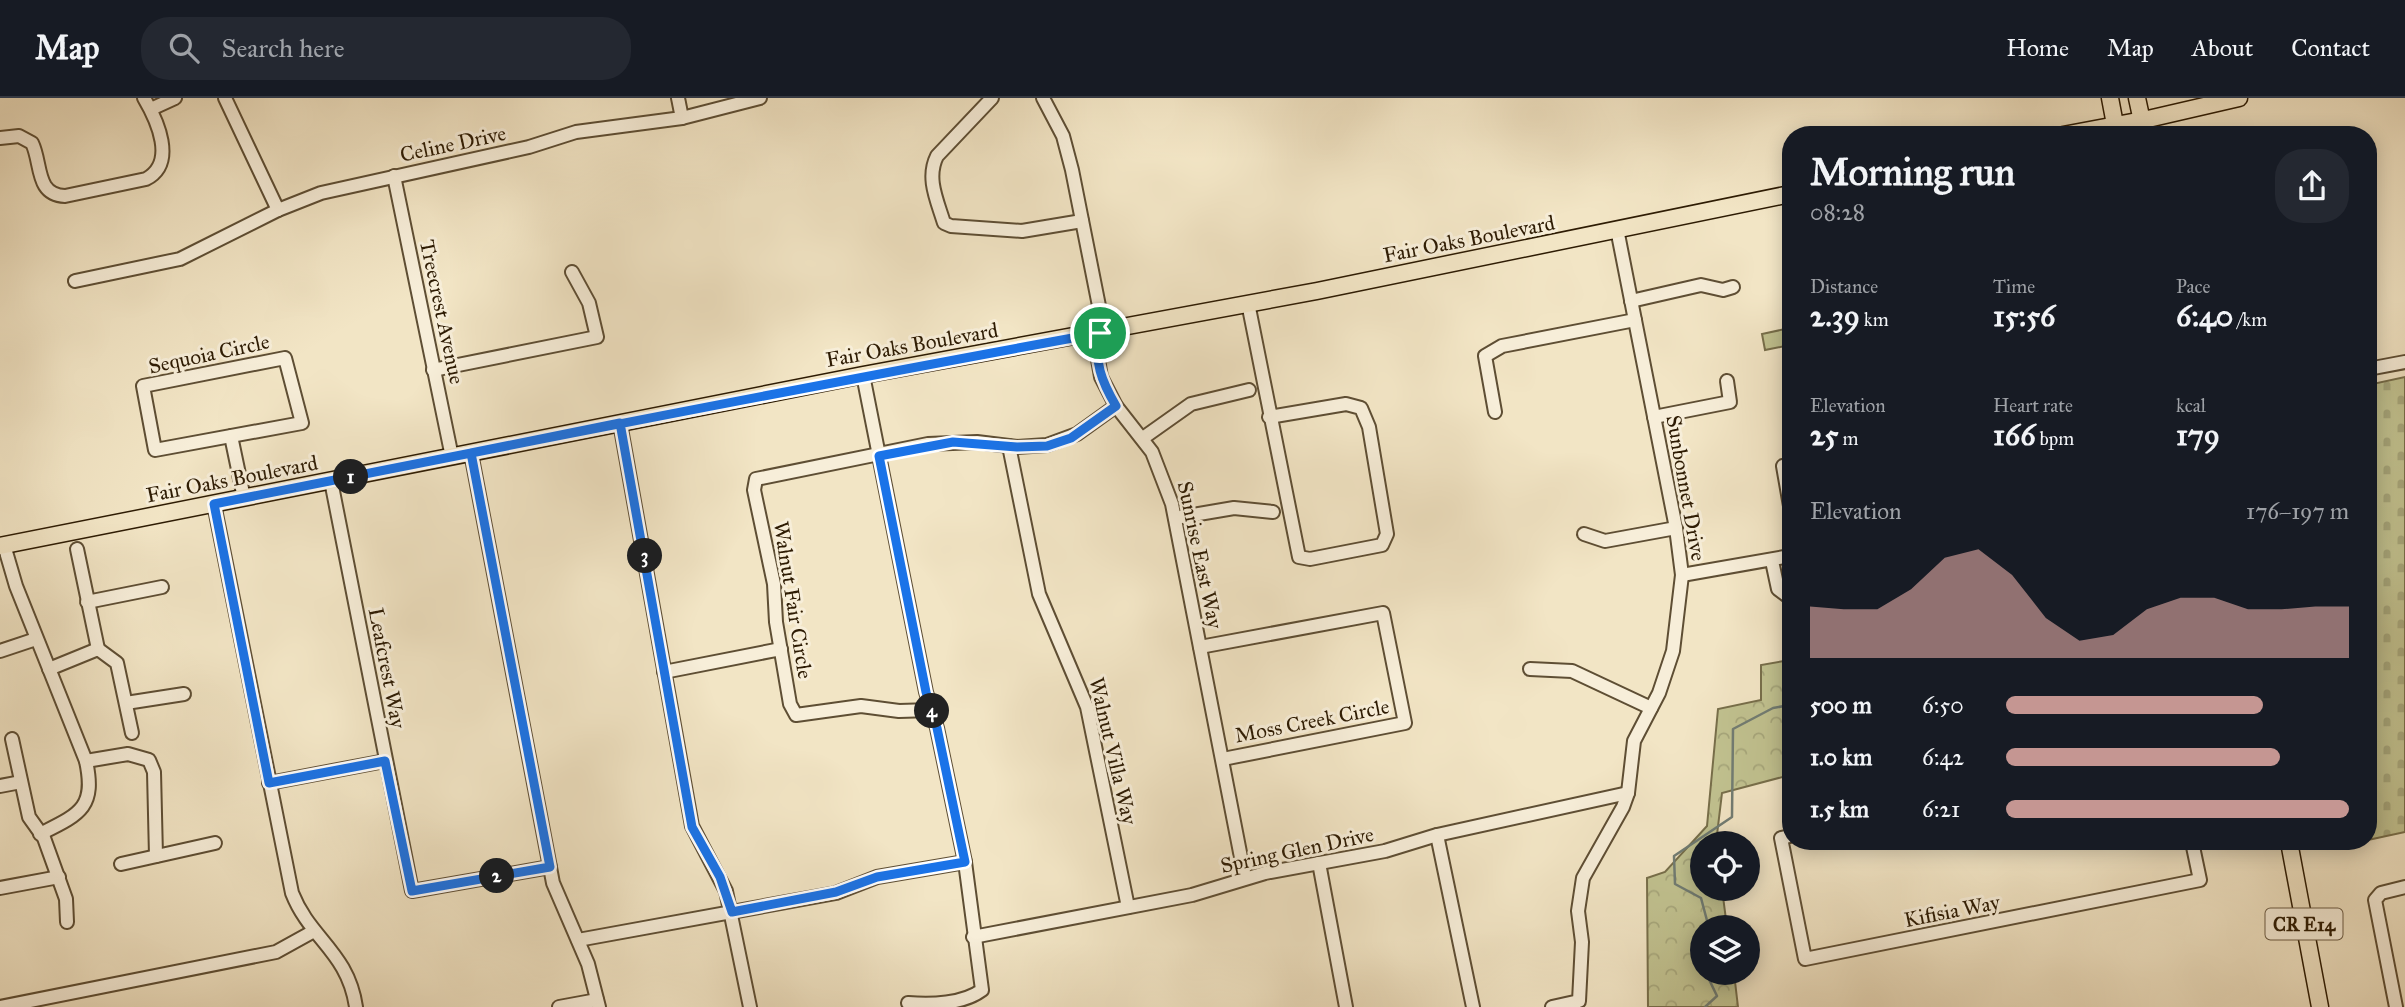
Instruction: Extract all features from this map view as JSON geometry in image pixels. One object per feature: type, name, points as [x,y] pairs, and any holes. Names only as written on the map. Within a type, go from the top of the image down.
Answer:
[{"type":"main road","points":[[2110,98],[2115,126]]},
{"type":"main road","points":[[2137,98],[2143,126]]},
{"type":"main road","points":[[2149,126],[2239,98]]},
{"type":"main road","name":"Fair Oaks Boulevard","points":[[2,545],[863,375],[1100,333],[1782,196]]},
{"type":"main road","name":"CR E14","points":[[2291,850],[2320,1007]]},
{"type":"street","points":[[0,138],[19,136],[32,143],[42,184],[55,196],[146,179],[157,172],[163,155],[156,120],[147,104],[175,98]]},
{"type":"street","points":[[225,98],[278,210]]},
{"type":"street","points":[[678,98],[682,118]]},
{"type":"street","name":"Celine Drive","points":[[75,281],[180,258],[278,210],[321,193],[529,146],[576,132],[682,118],[760,98]]},
{"type":"street","points":[[992,98],[937,156],[932,167],[930,176],[944,223],[951,226],[1022,232],[1082,221]]},
{"type":"street","name":"Sunrise East Way","points":[[1043,98],[1063,136],[1082,221],[1101,316],[1096,348],[1097,363],[1106,390],[1143,438],[1161,469],[1175,518],[1245,878]]},
{"type":"street","name":"Treecrest Avenue","points":[[394,176],[432,370],[444,407],[452,457]]},
{"type":"street","name":"Sunbonnet Drive","points":[[1552,1007],[1579,1001],[1582,942],[1578,911],[1583,878],[1628,793],[1631,750],[1673,651],[1682,575],[1676,527],[1616,229]]},
{"type":"street","points":[[432,370],[597,337],[587,297],[572,272]]},
{"type":"street","points":[[1631,301],[1702,285],[1723,290],[1733,287]]},
{"type":"street","points":[[1248,303],[1269,417],[1299,557],[1310,559],[1382,545],[1387,534],[1369,427],[1361,408],[1346,404],[1269,417]]},
{"type":"street","points":[[1495,412],[1485,356],[1502,346],[1634,320]]},
{"type":"street","name":"Sequoia Circle","points":[[285,358],[302,423],[231,436],[155,450],[143,386],[285,358]]},
{"type":"street","points":[[2377,367],[2405,362]]},
{"type":"street","points":[[863,375],[965,862],[982,990],[974,996],[933,1004],[908,1003]]},
{"type":"street","points":[[1654,417],[1730,402],[1727,381]]},
{"type":"street","points":[[1143,438],[1191,404],[1249,390]]},
{"type":"street","points":[[879,456],[953,442],[1032,448],[1065,441],[1116,406]]},
{"type":"street","points":[[620,423],[692,827],[720,877],[732,912],[750,1007]]},
{"type":"street","points":[[231,436],[244,498]]},
{"type":"street","name":"Walnut Villa Way","points":[[1009,446],[1039,594],[1087,707],[1128,907]]},
{"type":"street","points":[[471,453],[550,867],[558,900],[578,940],[598,1003],[559,1007]]},
{"type":"street","name":"Walnut Fair Circle","points":[[879,456],[756,479],[754,490],[774,584],[780,649],[790,704],[796,715],[861,706],[899,711],[932,710]]},
{"type":"street","name":"Leafcrest Way","points":[[331,481],[412,891],[550,867]]},
{"type":"street","points":[[214,504],[292,893],[301,914],[330,946],[346,970],[356,1007]]},
{"type":"street","points":[[1175,518],[1234,508],[1273,512]]},
{"type":"street","points":[[1584,534],[1605,541],[1676,527]]},
{"type":"street","points":[[2,545],[36,639],[86,761],[90,796],[79,811],[40,834]]},
{"type":"street","points":[[77,549],[98,649],[117,663],[132,733]]},
{"type":"street","points":[[1682,575],[1782,558]]},
{"type":"street","points":[[1773,561],[1778,589],[1782,592]]},
{"type":"street","points":[[87,602],[162,587]]},
{"type":"street","name":"Moss Creek Circle","points":[[1200,647],[1383,613],[1386,627],[1405,723],[1223,758]]},
{"type":"street","points":[[0,651],[36,639]]},
{"type":"street","points":[[49,669],[98,649]]},
{"type":"street","points":[[664,672],[780,649]]},
{"type":"street","points":[[1530,669],[1572,671],[1651,708]]},
{"type":"street","points":[[126,703],[184,694]]},
{"type":"street","points":[[12,739],[29,817],[40,834],[59,877],[66,899],[67,922]]},
{"type":"street","points":[[86,761],[128,754],[149,760],[154,772],[156,856]]},
{"type":"street","points":[[269,783],[385,761]]},
{"type":"street","points":[[0,786],[21,782]]},
{"type":"street","name":"Spring Glen Drive","points":[[973,937],[1192,895],[1245,878],[1385,851],[1437,835],[1628,793]]},
{"type":"street","points":[[1437,835],[1473,1007]]},
{"type":"street","points":[[121,864],[215,843]]},
{"type":"street","name":"Kifisia Way","points":[[1783,850],[1805,960],[2200,880],[2194,850]]},
{"type":"street","points":[[578,940],[836,892],[877,877],[965,862]]},
{"type":"street","points":[[1320,863],[1346,1007]]},
{"type":"street","points":[[0,888],[59,877]]},
{"type":"street","points":[[2398,999],[2375,900],[2382,893],[2405,887]]},
{"type":"street","points":[[0,1007],[276,952],[291,946],[314,930]]},
{"type":"green space","points":[[1782,330],[1782,347],[1765,350],[1762,334]]},
{"type":"green space","points":[[2405,377],[2405,832],[2377,838],[2377,383]]},
{"type":"green space","points":[[1782,661],[1782,777],[1722,793],[1717,831],[1702,831],[1707,826],[1718,709],[1761,700],[1761,665]]},
{"type":"green space","points":[[1690,845],[1690,901],[1724,901],[1725,915],[1690,915],[1690,985],[1735,985],[1738,1007],[1648,1007],[1647,878],[1665,872]]},
{"type":"waterway","points":[[1706,915],[1701,898],[1675,884],[1674,856],[1732,817],[1733,729],[1773,708],[1782,706]]},
{"type":"waterway","points":[[1705,1007],[1717,996],[1712,985]]},
{"type":"route","points":[[1100,333],[863,375],[555,436],[214,504],[269,783],[385,761],[412,891],[550,867],[471,453],[620,423],[663,656],[665,688],[692,827],[697,841],[720,877],[732,912],[843,891],[877,877],[965,862],[937,728],[926,692],[879,456],[928,444],[977,442],[1032,448],[1071,438],[1116,406],[1106,390],[1097,363],[1096,348],[1100,333]]}]
